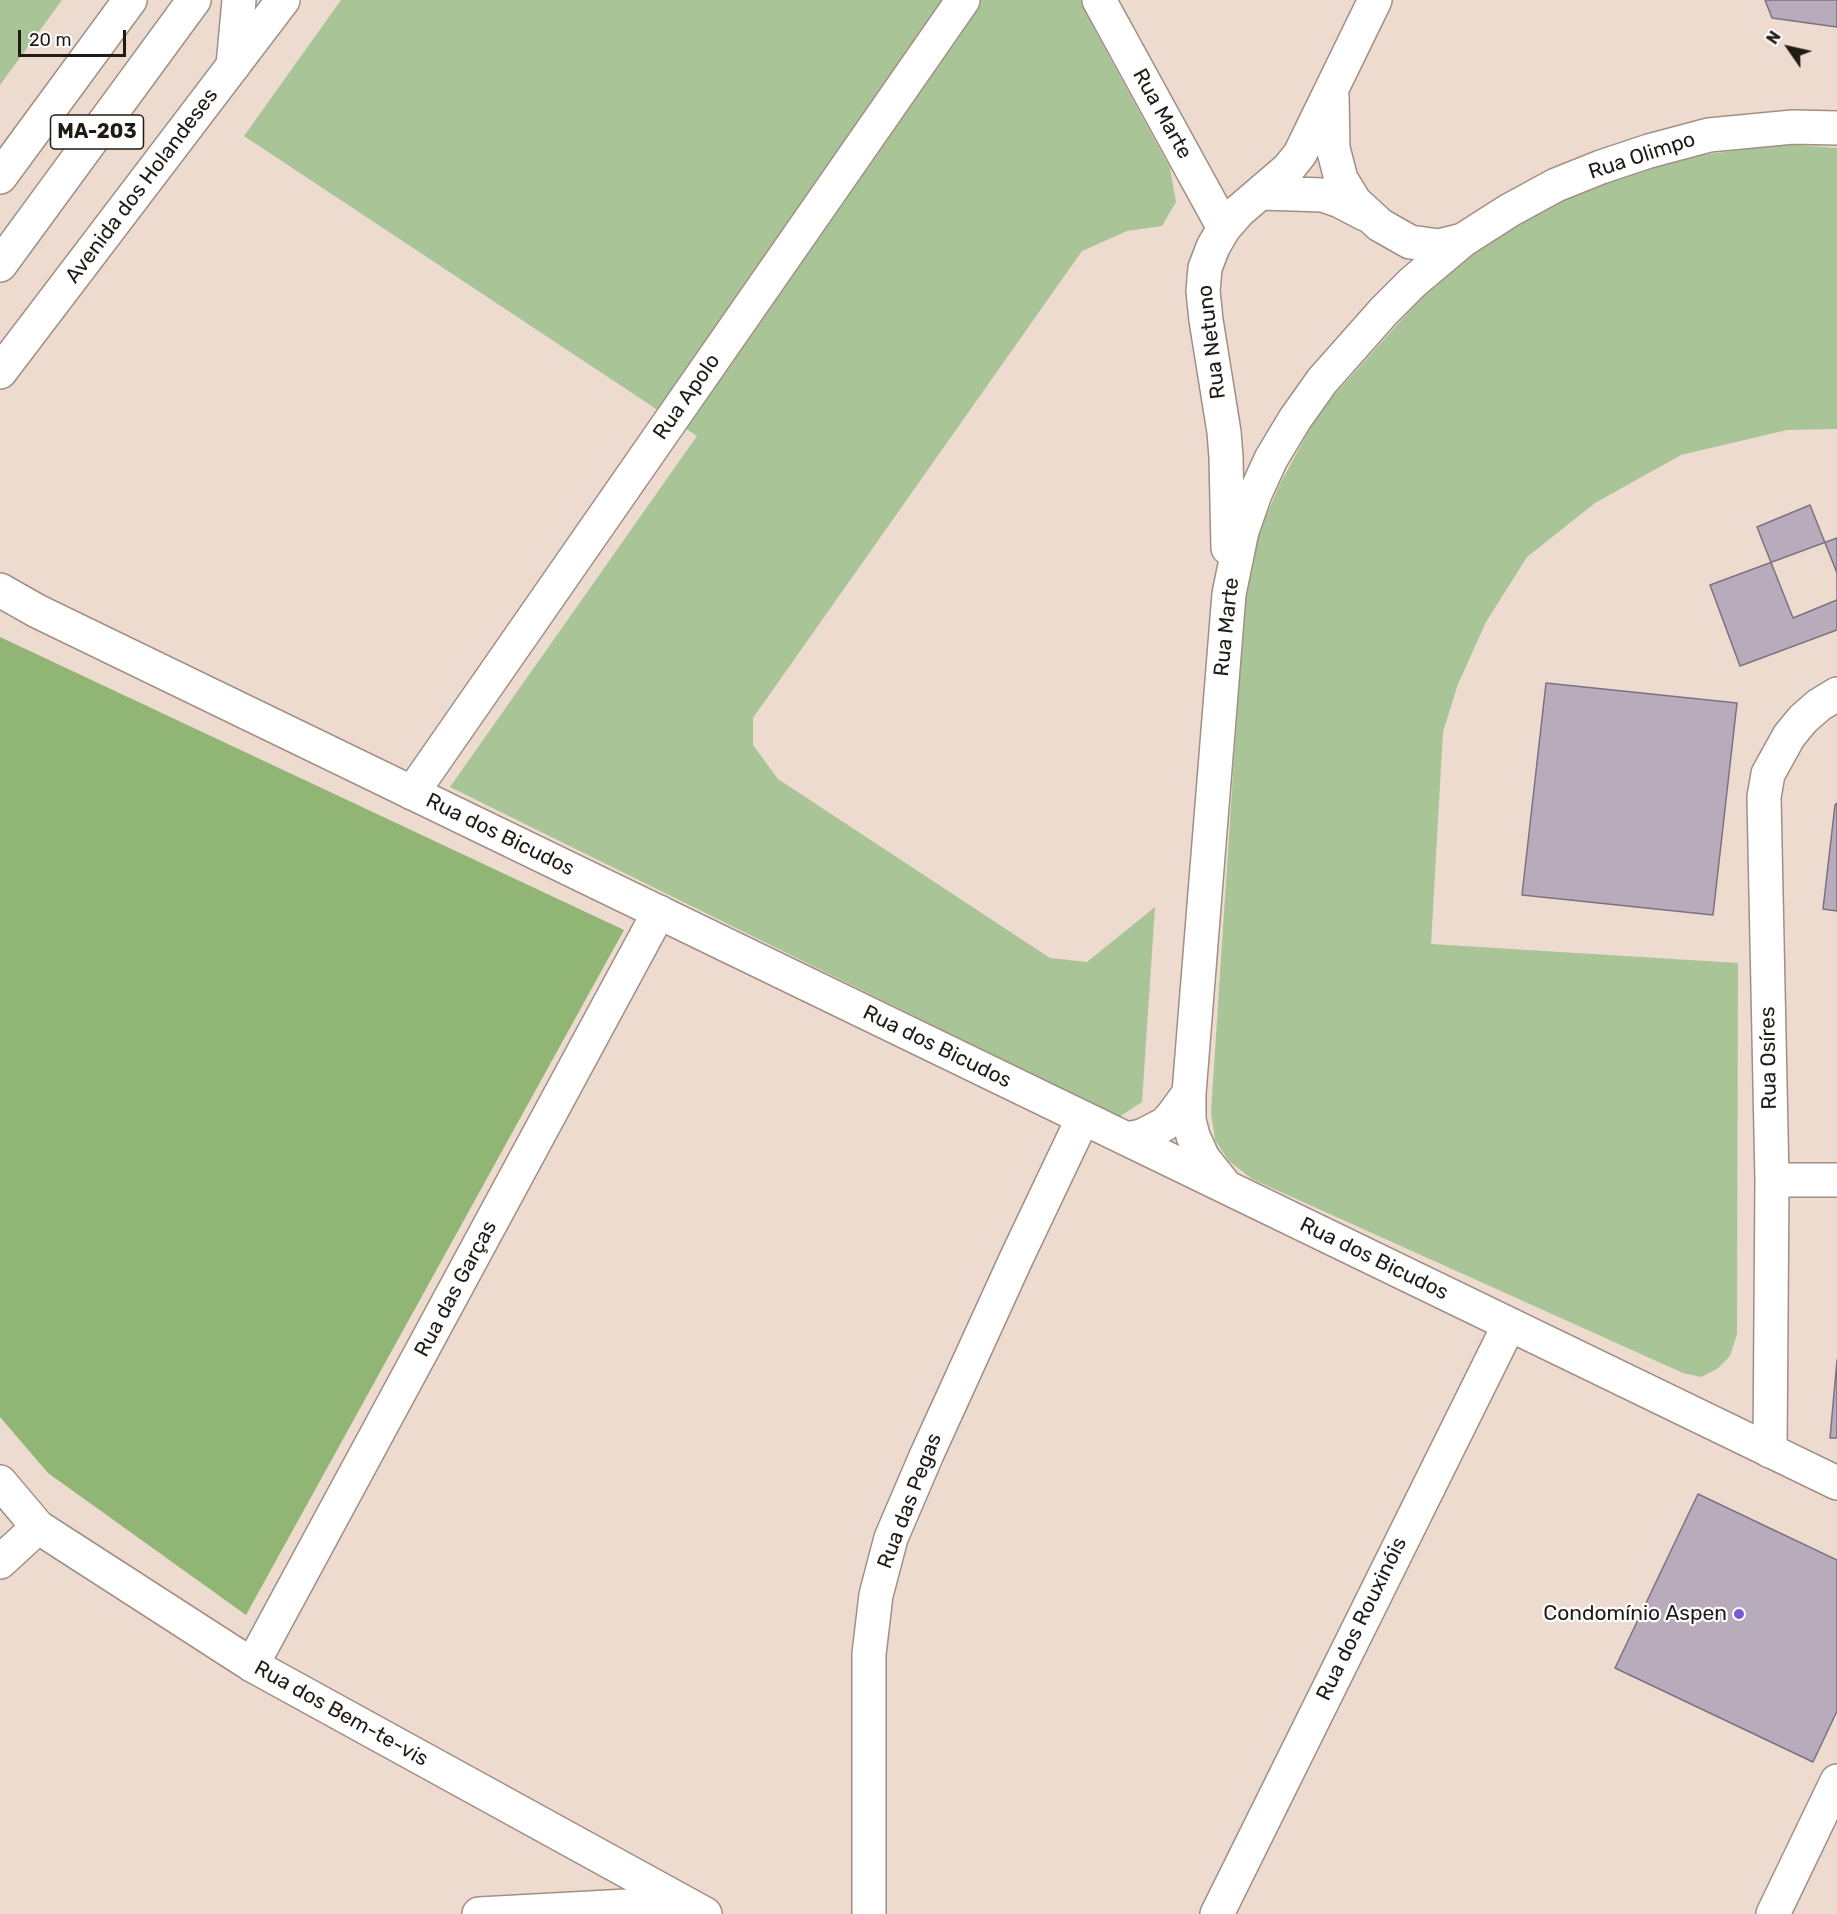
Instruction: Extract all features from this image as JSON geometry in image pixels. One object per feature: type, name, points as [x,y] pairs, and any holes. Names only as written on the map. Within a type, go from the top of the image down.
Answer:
[{"type":"street","name":"MA-203","points":[[0,177],[130,0]]},
{"type":"street","name":"MA-203","points":[[0,265],[194,0]]},
{"type":"street","points":[[233,66],[239,0]]},
{"type":"street","name":"Avenida dos Holandeses","points":[[0,372],[283,0]]},
{"type":"street","name":"Rua Marte","points":[[1100,0],[1224,228]]},
{"type":"street","name":"Rua Netuno","points":[[1229,594],[1226,457],[1203,291],[1205,268],[1224,228],[1239,211],[1288,170],[1300,154],[1375,0]]},
{"type":"street","name":"Rua Apolo","points":[[412,793],[963,1]]},
{"type":"street","points":[[1332,91],[1332,137],[1336,165],[1348,191],[1369,216]]},
{"type":"street","name":"Rua Olimpo","points":[[1463,240],[1510,210],[1556,185],[1648,151],[1709,135],[1793,127],[1837,128]]},
{"type":"street","points":[[1262,193],[1323,195],[1369,216],[1389,231],[1410,242],[1439,246],[1463,240]]},
{"type":"street","name":"Rua Marte","points":[[1229,1189],[1203,1158],[1197,1147],[1189,1120],[1189,1093],[1229,594],[1242,531],[1271,459],[1295,418],[1322,381],[1413,282],[1463,240]]},
{"type":"street","name":"Rua dos Bicudos","points":[[0,576],[37,611]]},
{"type":"street","name":"Rua dos Bicudos","points":[[0,590],[37,611],[1837,1483]]},
{"type":"street","name":"Rua Osíres","points":[[1770,1451],[1772,1180],[1764,797],[1768,774],[1789,736],[1803,718],[1837,694]]},
{"type":"street","name":"Rua das Garças","points":[[252,1665],[659,912]]},
{"type":"street","points":[[1127,1139],[1142,1136],[1165,1124],[1189,1093]]},
{"type":"street","name":"Rua das Pegas","points":[[868,1914],[868,1654],[876,1595],[891,1538],[1016,1259],[1083,1118]]},
{"type":"street","points":[[1772,1180],[1837,1180]]},
{"type":"street","name":"Rua dos Rouxinóis","points":[[1217,1914],[1509,1324]]},
{"type":"street","name":"Rua dos Bem-te-vis","points":[[0,1482],[38,1527],[252,1665],[694,1909]]},
{"type":"street","points":[[0,1562],[38,1527]]},
{"type":"street","points":[[1773,1914],[1837,1781]]},
{"type":"street","points":[[479,1914],[694,1909]]},
{"type":"green space","points":[[0,0],[62,0],[0,85]]},
{"type":"green space","points":[[341,0],[1105,0],[1093,14],[1092,25],[1170,168],[1176,202],[1162,226],[1127,231],[1082,251],[753,718],[753,745],[778,779],[1050,958],[1087,962],[1155,907],[1142,1102],[1119,1117],[450,787],[697,436],[244,136]]},
{"type":"green space","points":[[1785,144],[1837,148],[1837,429],[1787,430],[1681,455],[1595,503],[1527,557],[1486,622],[1458,684],[1443,732],[1431,944],[1738,963],[1737,1334],[1730,1356],[1717,1369],[1701,1377],[1683,1373],[1252,1179],[1229,1161],[1215,1140],[1211,1112],[1247,560],[1280,484],[1319,412],[1464,250],[1563,194],[1657,161]]},
{"type":"green space","points":[[0,637],[624,930],[246,1615],[48,1473],[0,1417]]},
{"type":"building","points":[[1765,0],[1837,0],[1837,27],[1772,18]]},
{"type":"building","points":[[1810,505],[1837,573],[1837,600],[1793,618],[1757,527]]},
{"type":"building","points":[[1837,538],[1837,630],[1740,666],[1710,585]]},
{"type":"building","points":[[1546,683],[1737,703],[1713,915],[1522,895]]},
{"type":"building","points":[[1837,803],[1837,911],[1823,909]]},
{"type":"building","points":[[1837,1360],[1837,1438],[1830,1438]]},
{"type":"building","name":"Condomínio Aspen","points":[[1698,1494],[1837,1560],[1837,1711],[1813,1762],[1615,1668]]},
{"type":"place","name":"Condomínio Aspen","points":[[1739,1614]]}]
